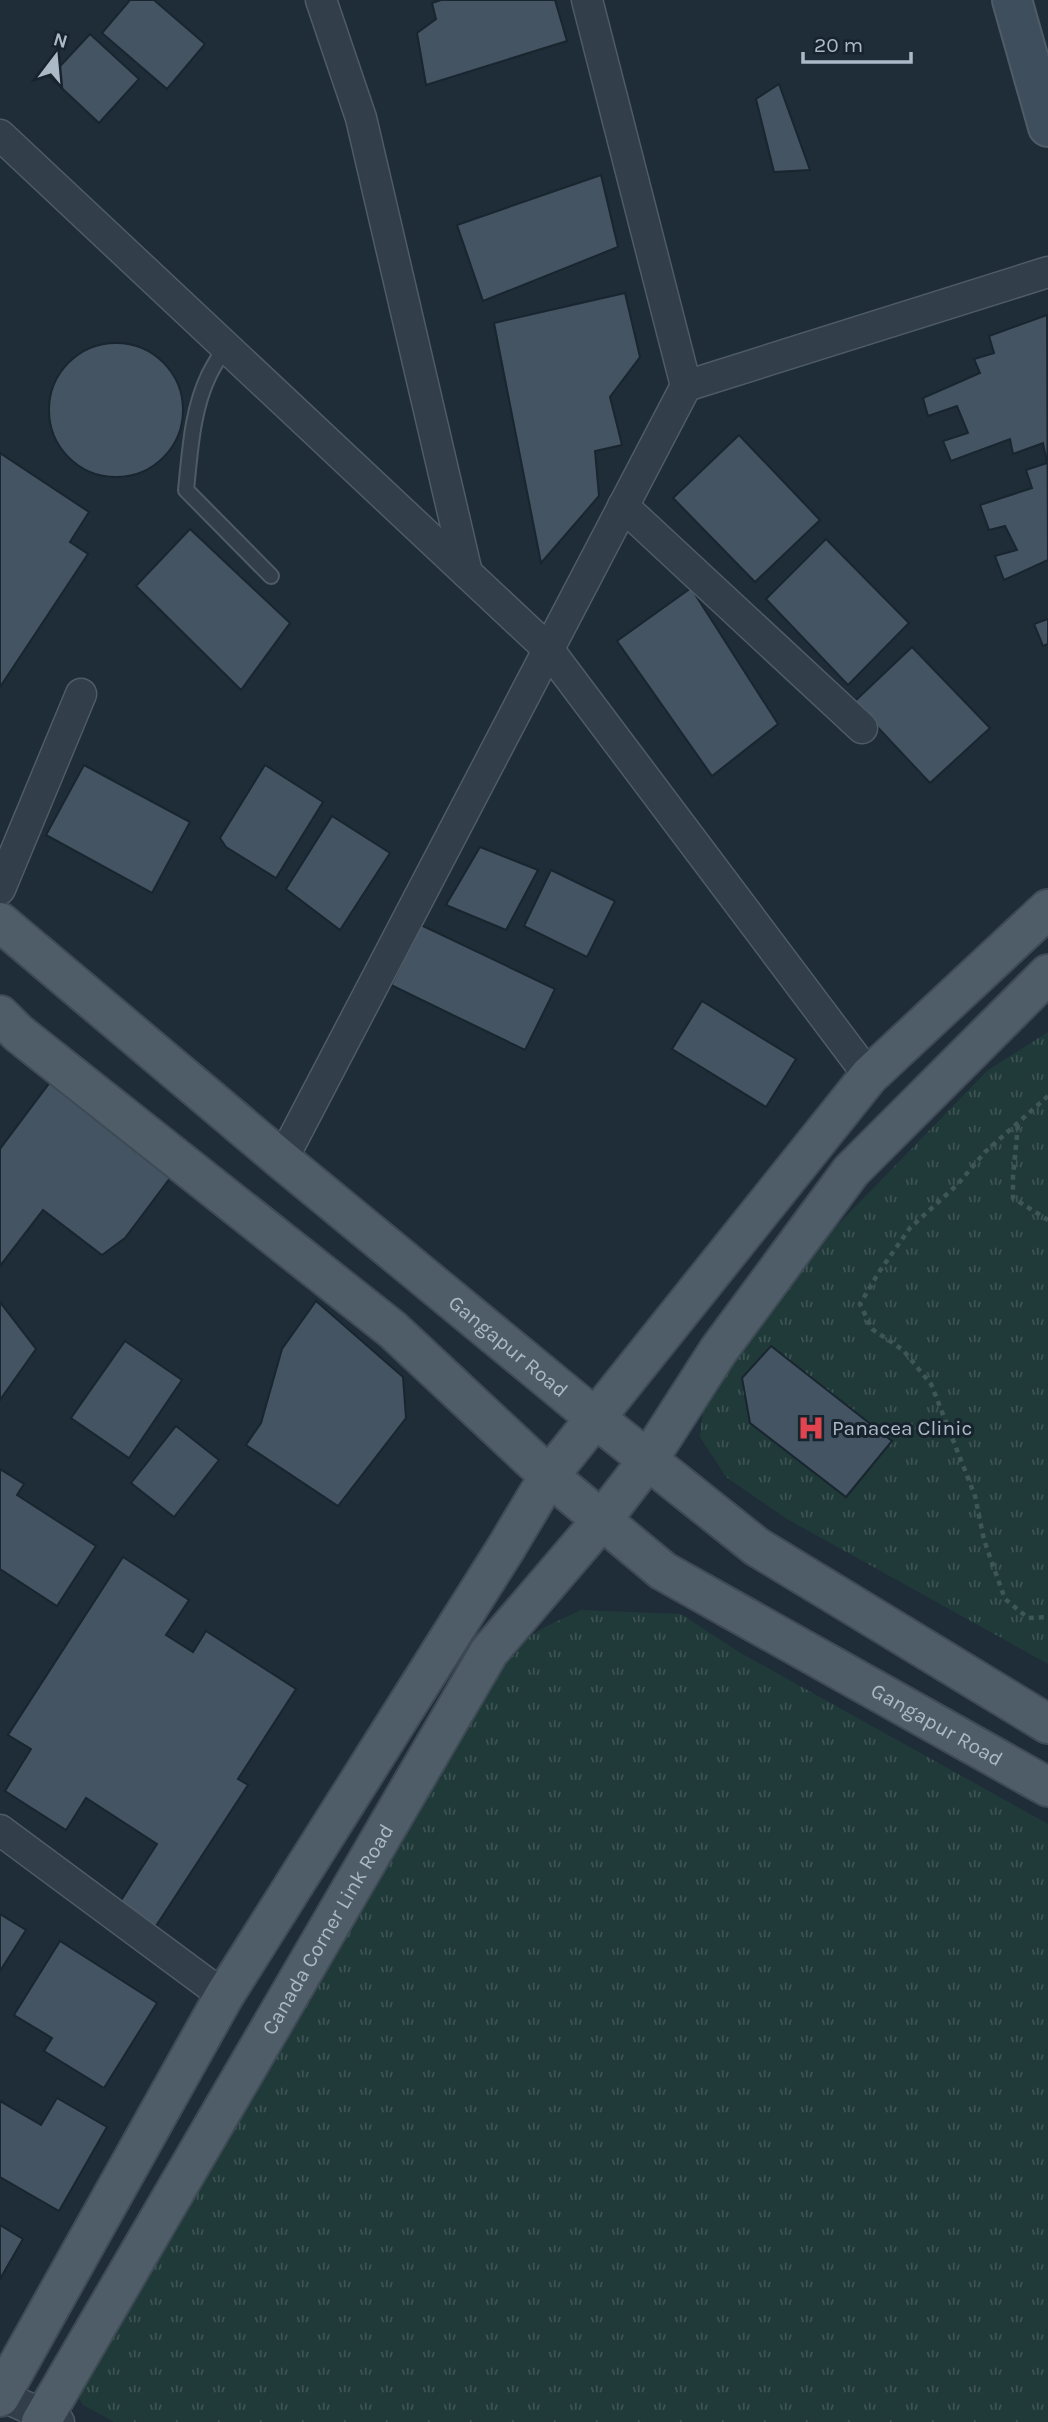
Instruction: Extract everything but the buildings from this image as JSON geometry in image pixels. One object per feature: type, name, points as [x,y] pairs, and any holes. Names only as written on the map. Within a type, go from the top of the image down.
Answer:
[{"type":"main road","points":[[1012,0],[1048,127]]},
{"type":"main road","points":[[0,2396],[224,1996],[549,1476],[869,1076],[1048,909]]},
{"type":"main road","name":"Gangapur Road","points":[[0,922],[282,1160],[594,1417],[757,1547],[1048,1724]]},
{"type":"main road","name":"Canada Corner Link Road","points":[[48,2420],[489,1652],[601,1521],[648,1460],[718,1351],[851,1171],[1048,974]]},
{"type":"main road","name":"Gangapur Road","points":[[0,1015],[19,1033],[393,1330],[549,1476],[663,1571],[1048,1787]]},
{"type":"street","points":[[321,0],[361,118],[467,573]]},
{"type":"street","points":[[282,1160],[686,387],[587,0]]},
{"type":"street","points":[[0,135],[548,649],[869,1076]]},
{"type":"street","points":[[686,387],[1048,272]]},
{"type":"street","points":[[623,506],[862,728]]},
{"type":"street","points":[[0,889],[81,694]]},
{"type":"street","points":[[0,1830],[224,1996]]},
{"type":"street","points":[[0,2396],[48,2420]]},
{"type":"lane","points":[[225,346],[208,377],[198,408],[191,438],[186,490],[271,576]]},
{"type":"path","points":[[1048,1096],[985,1152],[957,1185],[910,1228],[860,1304],[872,1329],[903,1350],[932,1384],[975,1496],[984,1540],[1005,1599],[1028,1618],[1048,1617]]},
{"type":"path","points":[[1018,1124],[1013,1198],[1048,1220]]},
{"type":"green space","points":[[1048,1032],[1048,1664],[787,1519],[726,1477],[700,1437],[706,1383],[720,1346],[988,1070]]},
{"type":"green space","points":[[581,1610],[681,1614],[739,1652],[1048,1824],[1048,2422],[114,2422],[83,2405],[72,2386],[507,1651],[545,1627]]},
{"type":"place","name":"Panacea Clinic","points":[[811,1428]]}]
